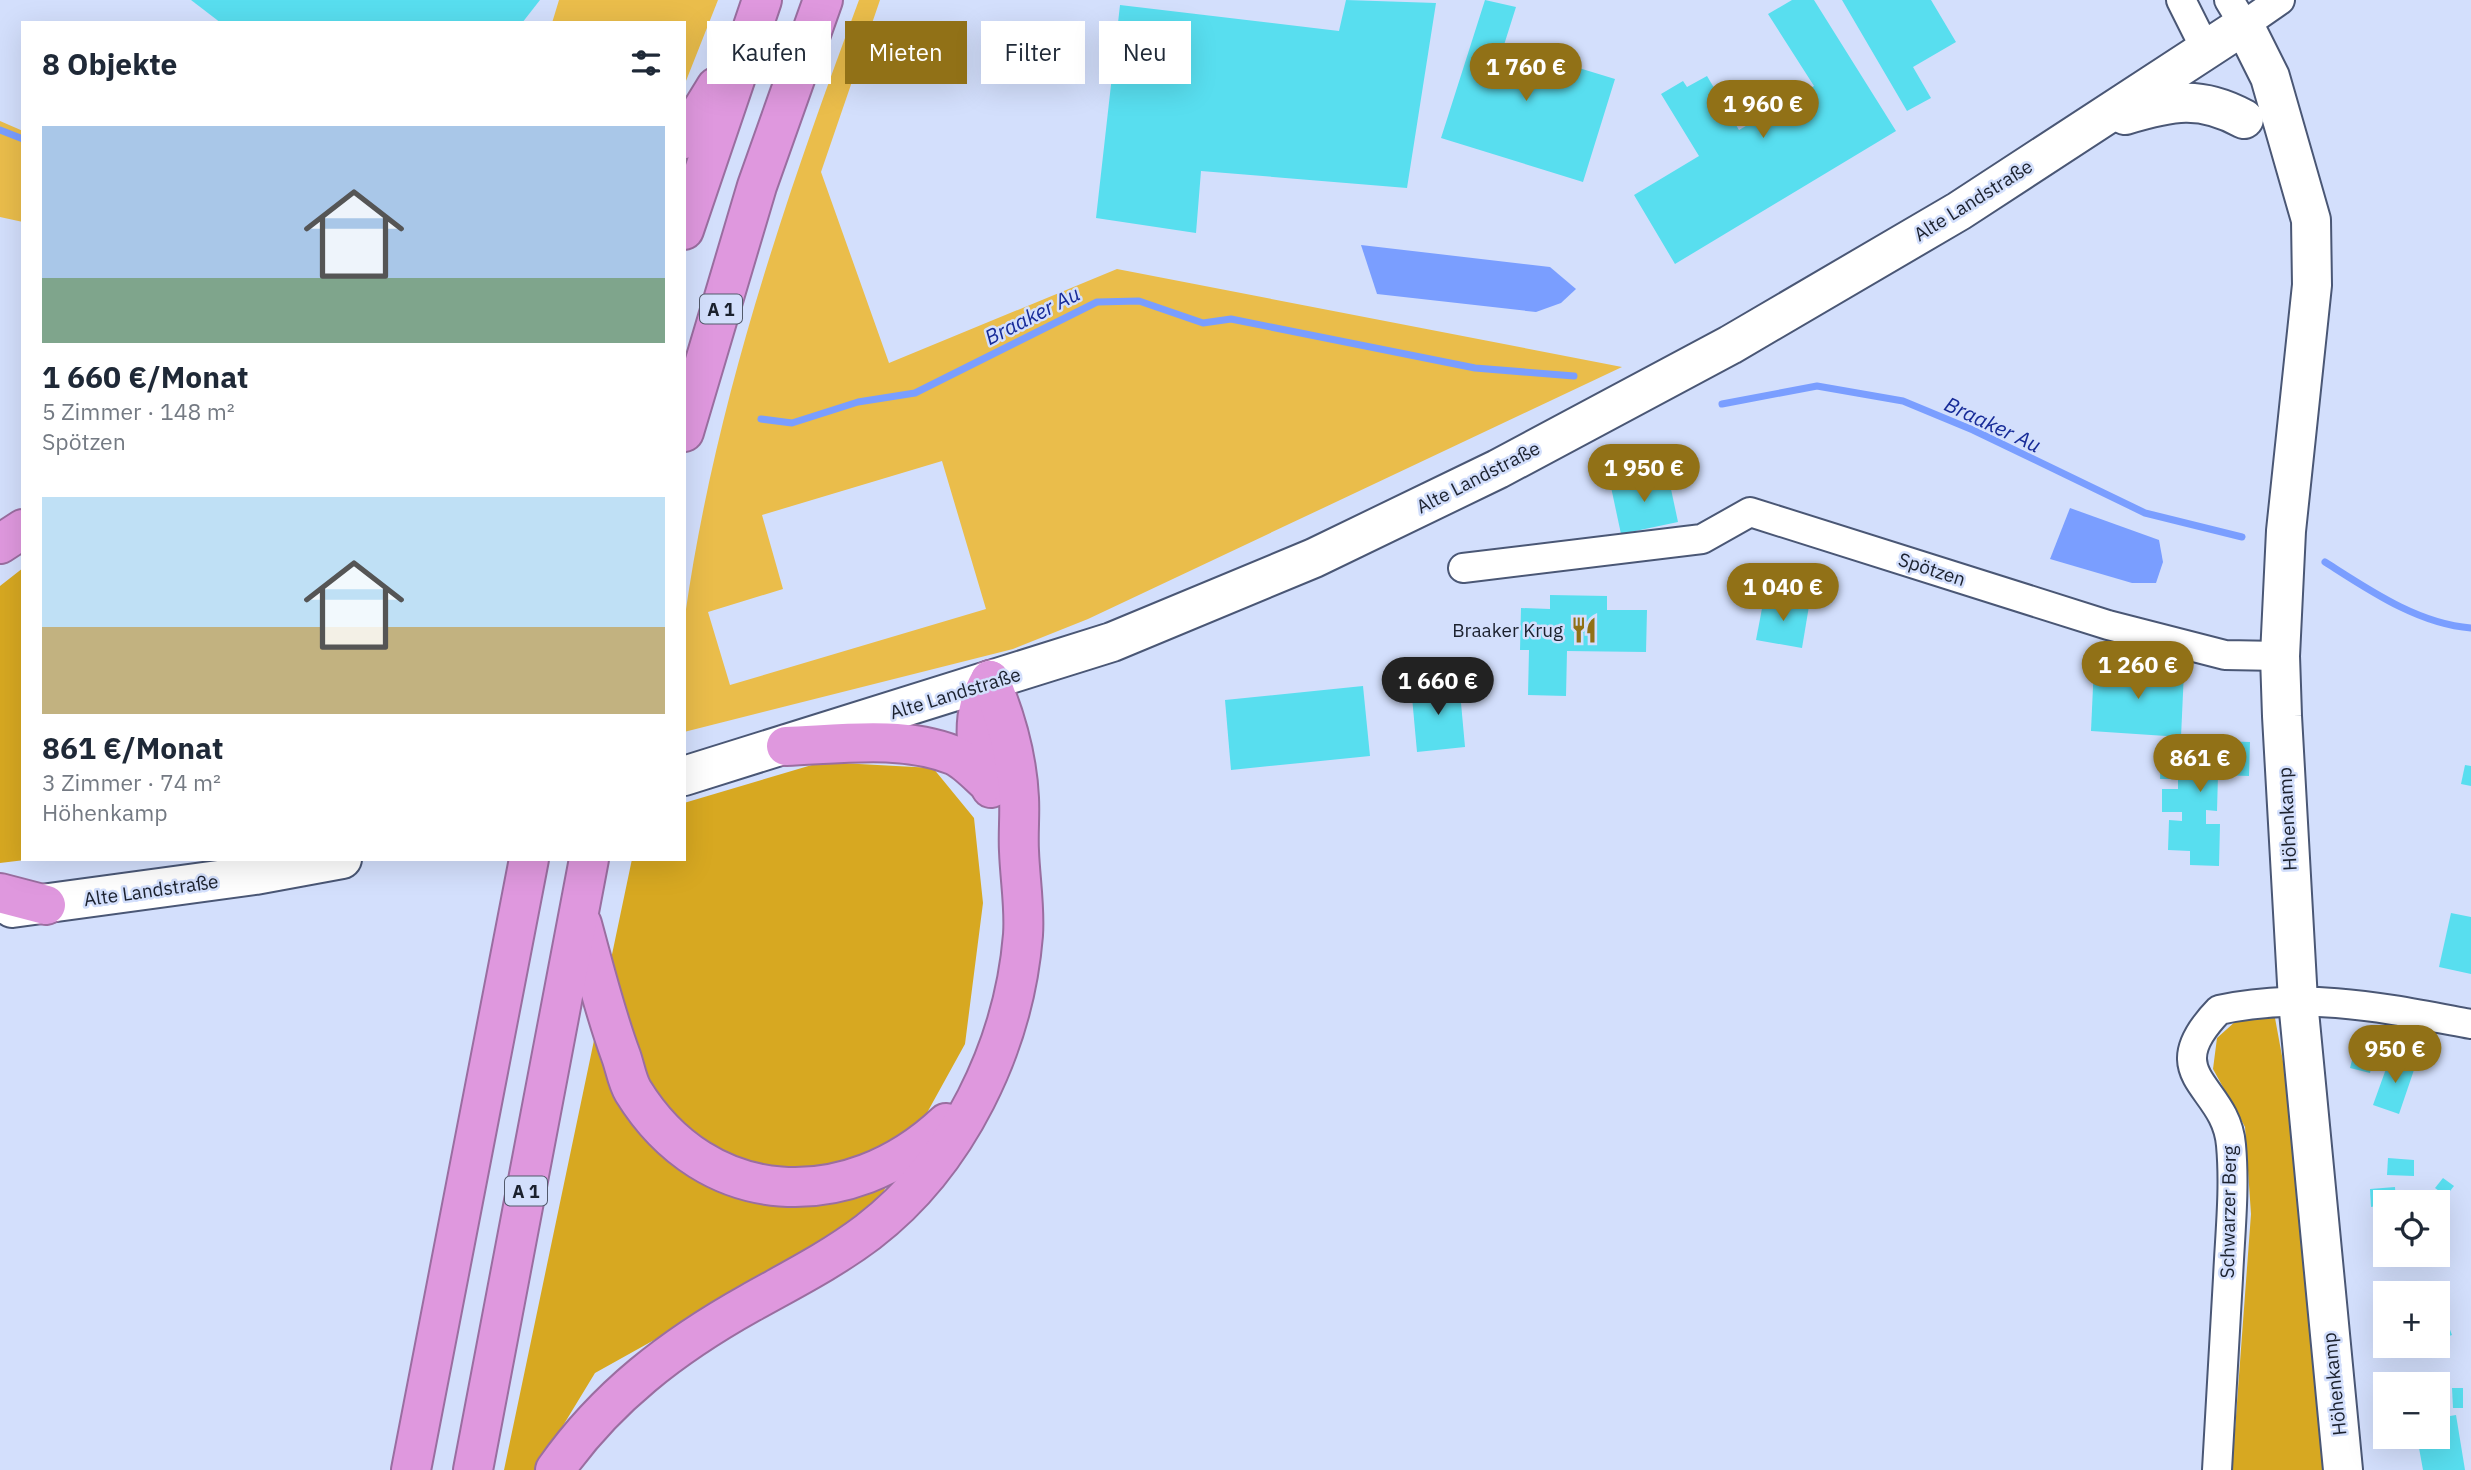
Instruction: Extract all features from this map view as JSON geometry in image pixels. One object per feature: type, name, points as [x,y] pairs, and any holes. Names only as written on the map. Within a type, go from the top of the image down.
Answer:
[{"type":"highway","name":"A 1","points":[[686,425],[757,186],[823,0]]},
{"type":"highway","points":[[686,136],[757,14]]},
{"type":"highway","points":[[686,224],[757,14]]},
{"type":"highway","points":[[0,544],[21,530]]},
{"type":"highway","points":[[990,680],[979,699],[975,717],[987,782],[1019,850]]},
{"type":"highway","points":[[555,1470],[598,1415],[628,1386],[666,1356],[843,1250],[897,1206],[956,1135],[1005,1030],[1017,986],[1023,933],[1019,798],[1013,748],[990,680]]},
{"type":"highway","points":[[786,746],[872,742],[928,748],[956,756],[987,782]]},
{"type":"highway","points":[[411,1470],[529,861]]},
{"type":"highway","name":"A 1","points":[[472,1470],[589,861]]},
{"type":"highway","points":[[0,893],[46,905]]},
{"type":"highway","points":[[579,913],[608,1023],[633,1090],[682,1150],[736,1178],[785,1189],[856,1180],[890,1166],[922,1146],[976,1096]]},
{"type":"main road","name":"Alte Landstraße","points":[[686,775],[1036,668],[1137,632],[1314,558],[1498,469],[1741,338],[1959,211],[2206,50],[2236,12]]},
{"type":"main road","name":"Höhenkamp","points":[[2236,12],[2270,77],[2311,220],[2312,285],[2287,518],[2280,656],[2298,1001],[2343,1470]]},
{"type":"main road","points":[[2206,50],[2244,119]]},
{"type":"main road","points":[[2091,127],[2174,102],[2220,106],[2244,119],[2297,170]]},
{"type":"main road","name":"Alte Landstraße","points":[[0,909],[46,905],[255,875],[331,861]]},
{"type":"street","points":[[2181,0],[2206,50]]},
{"type":"street","name":"Alte Landstraße","points":[[2236,12],[2280,0]]},
{"type":"street","name":"Spötzen","points":[[1463,568],[1702,539],[1750,512],[2108,625],[2225,655],[2280,656]]},
{"type":"street","name":"Schwarzer Berg","points":[[2217,1470],[2232,1205],[2231,1142],[2223,1114],[2204,1092],[2191,1062],[2196,1036],[2219,1010],[2298,1001],[2352,1002],[2471,1024]]},
{"type":"shaded area","points":[[559,0],[718,0],[710,21],[707,21],[707,28],[686,81],[686,21],[553,21]]},
{"type":"shaded area","points":[[859,0],[880,0],[873,21],[851,21]]},
{"type":"shaded area","points":[[845,39],[845,84],[851,84],[821,172],[889,363],[1117,269],[1622,367],[1088,619],[1013,649],[686,731],[686,611],[698,537],[734,380],[779,226]],"holes":[[[942,461],[986,609],[730,685],[708,612],[783,589],[762,515]]]},
{"type":"shaded area","points":[[0,121],[21,130],[21,222],[0,217]]},
{"type":"shaded area","points":[[21,570],[21,860],[0,863],[0,586]]},
{"type":"shaded area","points":[[822,762],[933,768],[974,818],[983,903],[965,1044],[875,1207],[751,1286],[595,1373],[536,1470],[504,1470],[632,861],[686,861],[686,802]]},
{"type":"shaded area","points":[[2275,1018],[2289,1094],[2323,1470],[2232,1470],[2251,1214],[2245,1127],[2213,1069],[2217,1038],[2237,1020]]},
{"type":"water","points":[[1361,245],[1550,267],[1576,289],[1561,303],[1536,312],[1377,294]]},
{"type":"water","points":[[2070,508],[2159,540],[2163,562],[2156,583],[2132,583],[2050,559]]},
{"type":"building","points":[[191,0],[540,0],[524,21],[218,21]]},
{"type":"building","points":[[1346,0],[1436,3],[1407,188],[1201,171],[1196,233],[1096,218],[1111,84],[1191,84],[1191,21],[1118,21],[1120,5],[1339,31]]},
{"type":"building","points":[[1485,0],[1516,7],[1504,45],[1615,79],[1583,182],[1441,138]]},
{"type":"building","points":[[1792,0],[1814,0],[1896,131],[1675,264],[1634,195],[1699,156],[1661,94],[1683,81],[1687,87],[1707,76],[1739,130],[1814,86],[1768,14]]},
{"type":"building","points":[[1842,0],[1931,0],[1956,42],[1913,67],[1931,98],[1907,111]]},
{"type":"building","points":[[1668,475],[1678,522],[1621,534],[1611,487]]},
{"type":"building","name":"Braaker Krug","points":[[1550,595],[1607,596],[1607,610],[1647,610],[1646,652],[1567,651],[1566,696],[1528,695],[1529,650],[1520,650],[1521,608],[1550,609]]},
{"type":"building","points":[[1764,598],[1809,606],[1802,648],[1756,640]]},
{"type":"building","points":[[2094,665],[2184,671],[2181,737],[2091,731]]},
{"type":"building","points":[[1459,681],[1465,747],[1417,752],[1411,686]]},
{"type":"building","points":[[1363,686],[1370,756],[1231,770],[1225,700]]},
{"type":"building","points":[[2189,740],[2250,742],[2249,776],[2218,775],[2217,811],[2206,810],[2206,824],[2220,824],[2219,866],[2190,865],[2190,851],[2168,850],[2169,820],[2182,821],[2182,812],[2162,812],[2162,789],[2178,789],[2178,779],[2160,779],[2161,751],[2189,752]]},
{"type":"building","points":[[2465,765],[2471,766],[2471,786],[2461,784]]},
{"type":"building","points":[[2451,913],[2471,917],[2471,974],[2439,967]]},
{"type":"building","points":[[2359,1033],[2379,1037],[2370,1073],[2350,1068]]},
{"type":"building","points":[[2391,1055],[2416,1064],[2399,1114],[2373,1105]]},
{"type":"building","points":[[2388,1158],[2414,1160],[2414,1176],[2387,1175]]},
{"type":"building","points":[[2443,1178],[2454,1186],[2450,1191],[2435,1188]]},
{"type":"building","points":[[2395,1187],[2395,1190],[2373,1190],[2371,1207],[2370,1189]]},
{"type":"building","points":[[2452,1388],[2463,1388],[2463,1408],[2453,1408]]},
{"type":"building","points":[[2456,1415],[2465,1470],[2423,1470],[2419,1449],[2450,1449],[2450,1416]]},
{"type":"waterway","name":"Braaker Au","points":[[0,130],[21,138]]},
{"type":"waterway","name":"Braaker Au","points":[[761,419],[792,423],[858,402],[915,393],[1097,302],[1139,301],[1203,323],[1231,319],[1475,368],[1574,376]]},
{"type":"waterway","name":"Braaker Au","points":[[1722,404],[1817,386],[1903,401],[1973,430],[2145,513],[2242,537]]},
{"type":"waterway","name":"Braaker Au","points":[[2325,562],[2413,613],[2451,625],[2471,628]]},
{"type":"place","name":"Braaker Krug","points":[[1584,630]]}]
